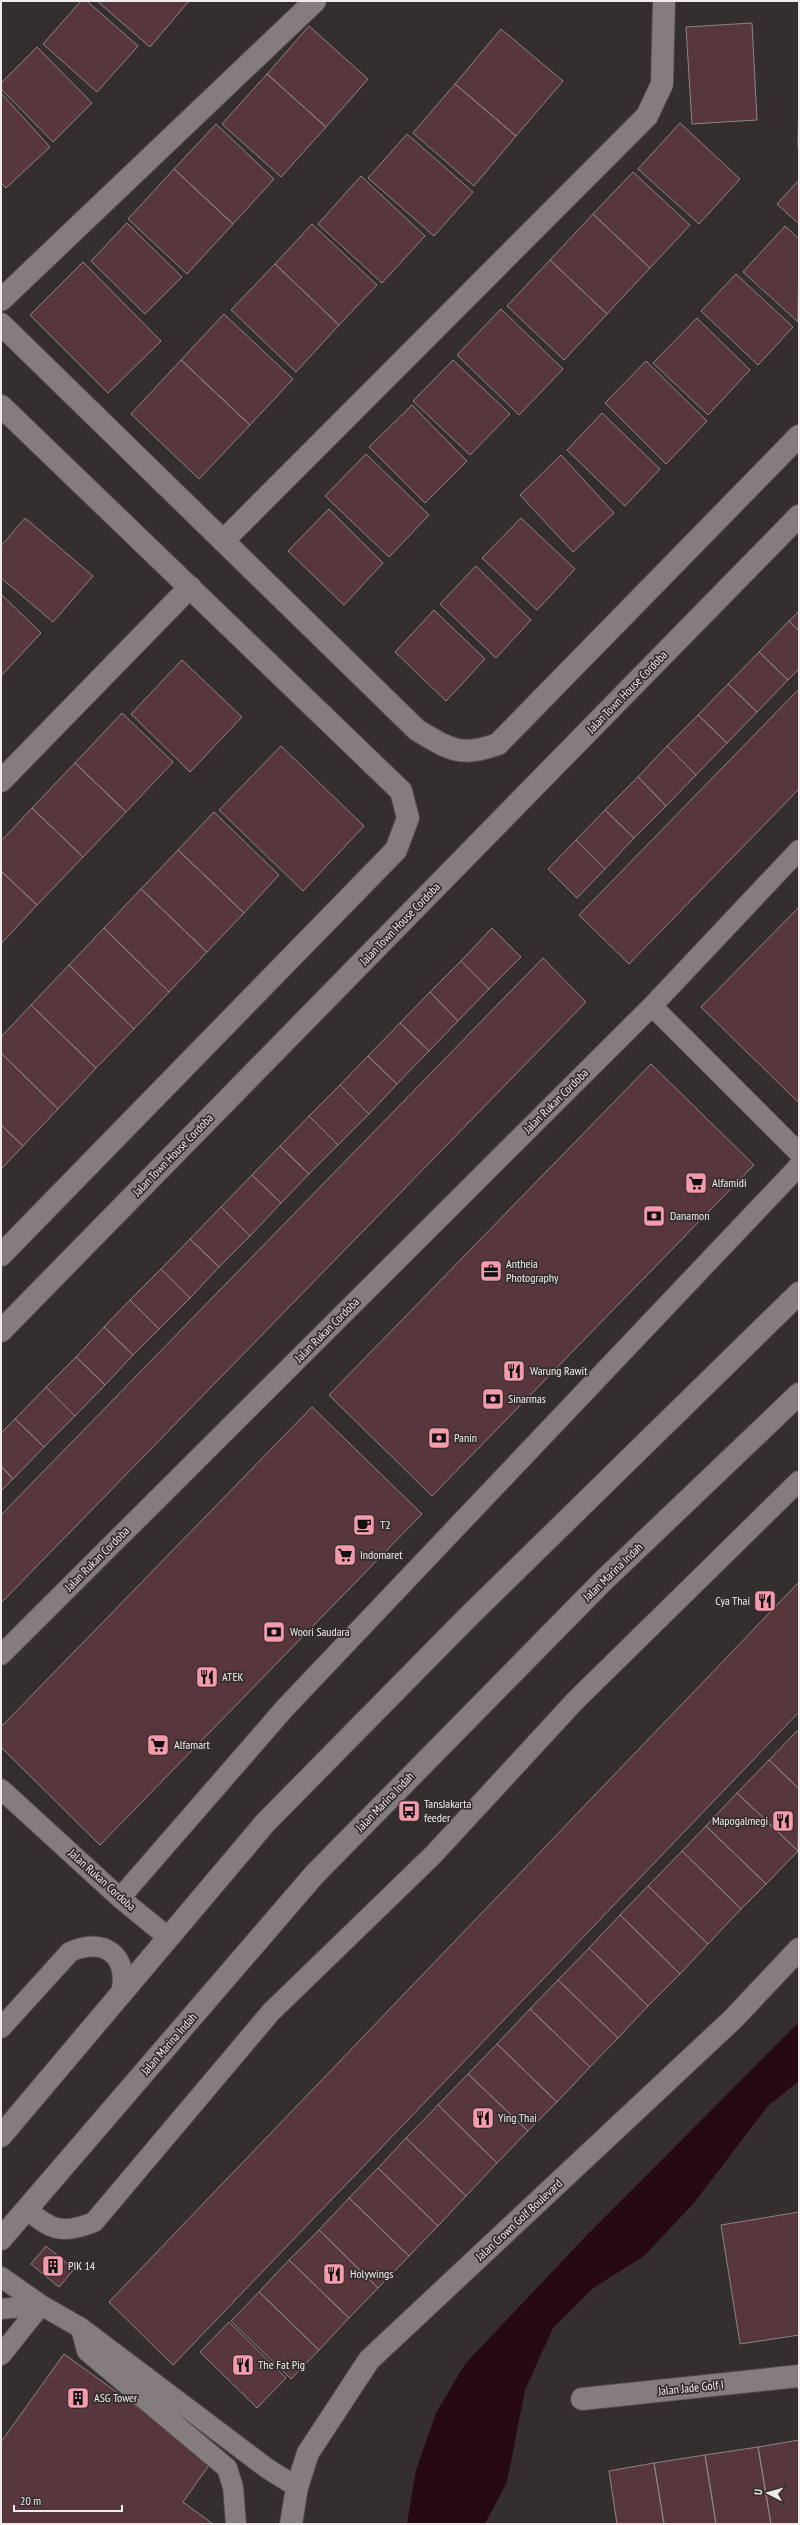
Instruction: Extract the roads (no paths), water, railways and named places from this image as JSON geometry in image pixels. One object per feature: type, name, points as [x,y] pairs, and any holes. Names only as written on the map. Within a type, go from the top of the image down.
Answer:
[{"type":"street","points":[[1,300],[315,1]]},
{"type":"street","points":[[223,541],[647,116],[662,84],[664,1]]},
{"type":"street","points":[[1,324],[417,730],[447,748],[477,752],[498,744],[799,436]]},
{"type":"street","points":[[1,406],[401,791],[408,818],[396,850],[1,1255]]},
{"type":"street","name":"Jalan Town House Cordoba","points":[[1,1331],[799,516]]},
{"type":"street","points":[[1,781],[190,587]]},
{"type":"street","points":[[1,2136],[266,1822],[467,1618],[799,1294]]},
{"type":"street","name":"Jalan Marina Indah","points":[[1,2239],[314,1875],[602,1581],[799,1394]]},
{"type":"street","name":"Jalan Crown Golf Boulevard","points":[[291,2524],[297,2487],[308,2453],[370,2360],[733,2019],[799,1949]]},
{"type":"street","name":"Jalan Jade Golf I","points":[[582,2399],[799,2376]]},
{"type":"lane","name":"Jalan Rukan Cordoba","points":[[1,1655],[652,1006],[799,850]]},
{"type":"lane","points":[[652,1006],[799,1153]]},
{"type":"lane","points":[[120,1898],[285,1708],[799,1166]]},
{"type":"lane","points":[[27,2210],[48,2227],[76,2230],[94,2222],[270,2012],[433,1855],[575,1701],[799,1481]]},
{"type":"lane","name":"Jalan Rukan Cordoba","points":[[1,1788],[120,1898],[169,1938]]},
{"type":"lane","points":[[1,2028],[70,1952],[82,1946],[99,1946],[111,1951],[123,1970],[121,1993]]},
{"type":"lane","points":[[1,2277],[41,2305],[81,2328],[268,2469],[297,2487]]},
{"type":"lane","points":[[1,2309],[41,2305]]},
{"type":"lane","points":[[1,2355],[41,2305]]},
{"type":"lane","points":[[81,2328],[87,2351],[227,2468],[233,2487],[236,2524]]},
{"type":"place","name":"Alfamidi","points":[[696,1183]]},
{"type":"place","name":"Danamon","points":[[654,1216]]},
{"type":"place","name":"Antheia Photography","points":[[491,1271]]},
{"type":"place","name":"Warung Rawit","points":[[514,1371]]},
{"type":"place","name":"Sinarmas","points":[[493,1399]]},
{"type":"place","name":"Panin","points":[[439,1438]]},
{"type":"place","name":"T2","points":[[364,1525]]},
{"type":"place","name":"Indomaret","points":[[345,1555]]},
{"type":"place","name":"Cya Thai","points":[[765,1601]]},
{"type":"place","name":"Woori Saudara","points":[[274,1632]]},
{"type":"place","name":"ATEK","points":[[207,1677]]},
{"type":"place","name":"Alfamart","points":[[158,1745]]},
{"type":"place","name":"TansJakarta feeder","points":[[409,1811]]},
{"type":"place","name":"Mapogalmegi","points":[[783,1821]]},
{"type":"place","name":"Ying Thai","points":[[483,2118]]},
{"type":"place","name":"PIK 14","points":[[53,2266]]},
{"type":"place","name":"Holywings","points":[[334,2274]]},
{"type":"place","name":"The Fat Pig","points":[[243,2365]]},
{"type":"place","name":"ASG Tower","points":[[78,2398]]}]
